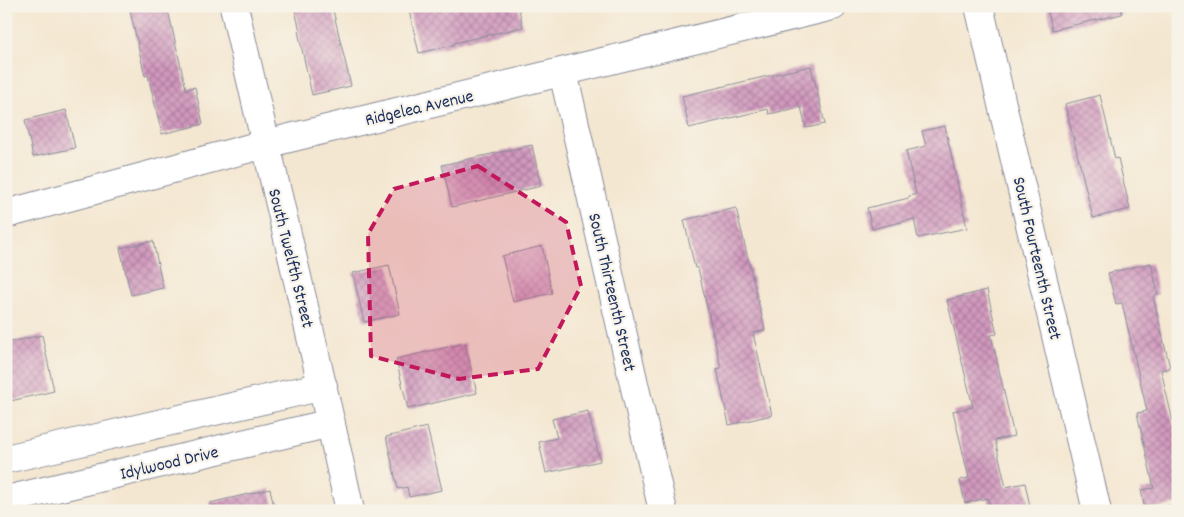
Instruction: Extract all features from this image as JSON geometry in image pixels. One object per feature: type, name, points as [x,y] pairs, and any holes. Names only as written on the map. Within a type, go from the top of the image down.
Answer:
[{"type":"street","name":"South Twelfth Street","points":[[234,6],[323,386],[350,511]]},
{"type":"street","name":"Ridgelea Avenue","points":[[6,214],[265,144],[833,6]]},
{"type":"street","name":"South Fourteenth Street","points":[[979,6],[1096,511]]},
{"type":"street","name":"South Thirteenth Street","points":[[563,72],[664,511]]},
{"type":"street","points":[[6,459],[323,386]]},
{"type":"street","name":"Idylwood Drive","points":[[6,500],[331,424]]},
{"type":"highlighted area","points":[[478,166],[566,222],[581,286],[538,369],[459,379],[371,356],[368,234],[394,189]]},
{"type":"building","points":[[129,6],[167,6],[186,89],[195,87],[203,124],[162,134],[148,75],[145,76]]},
{"type":"building","points":[[294,6],[332,6],[351,86],[312,95]]},
{"type":"building","points":[[408,6],[518,6],[523,27],[419,53]]},
{"type":"building","points":[[1047,6],[1121,6],[1122,14],[1052,30]]},
{"type":"building","points":[[811,66],[825,124],[806,128],[801,107],[769,114],[768,109],[689,128],[682,96]]},
{"type":"building","points":[[1100,95],[1115,159],[1118,158],[1130,209],[1093,218],[1065,104]]},
{"type":"building","points":[[66,110],[75,148],[33,157],[25,120]]},
{"type":"building","points":[[945,126],[967,228],[918,238],[914,219],[872,229],[867,208],[909,198],[909,196],[916,194],[906,151],[926,146],[922,131]]},
{"type":"building","points":[[532,145],[541,186],[452,207],[442,165]]},
{"type":"building","points":[[736,208],[765,330],[753,333],[772,415],[729,425],[717,369],[721,368],[698,268],[695,268],[684,220]]},
{"type":"building","points":[[153,241],[163,288],[131,295],[120,248]]},
{"type":"building","points":[[542,246],[552,293],[513,302],[502,256]]},
{"type":"building","points":[[1151,263],[1158,294],[1153,296],[1170,368],[1161,370],[1174,426],[1178,425],[1178,504],[1145,510],[1141,490],[1154,488],[1137,413],[1147,411],[1122,303],[1116,304],[1108,273]]},
{"type":"building","points":[[389,265],[400,314],[364,322],[353,273]]},
{"type":"building","points":[[987,290],[997,334],[991,335],[1014,436],[995,440],[1006,487],[1025,483],[1031,511],[991,511],[988,498],[965,503],[960,480],[969,478],[953,411],[973,407],[947,300]]},
{"type":"building","points":[[42,335],[54,391],[6,402],[6,343]]},
{"type":"building","points":[[465,343],[477,393],[408,409],[396,359]]},
{"type":"building","points":[[588,411],[600,461],[546,473],[539,442],[557,438],[552,419]]},
{"type":"building","points":[[427,427],[442,490],[409,497],[407,487],[398,489],[386,437]]},
{"type":"building","points":[[270,489],[275,511],[211,511],[210,503]]}]
